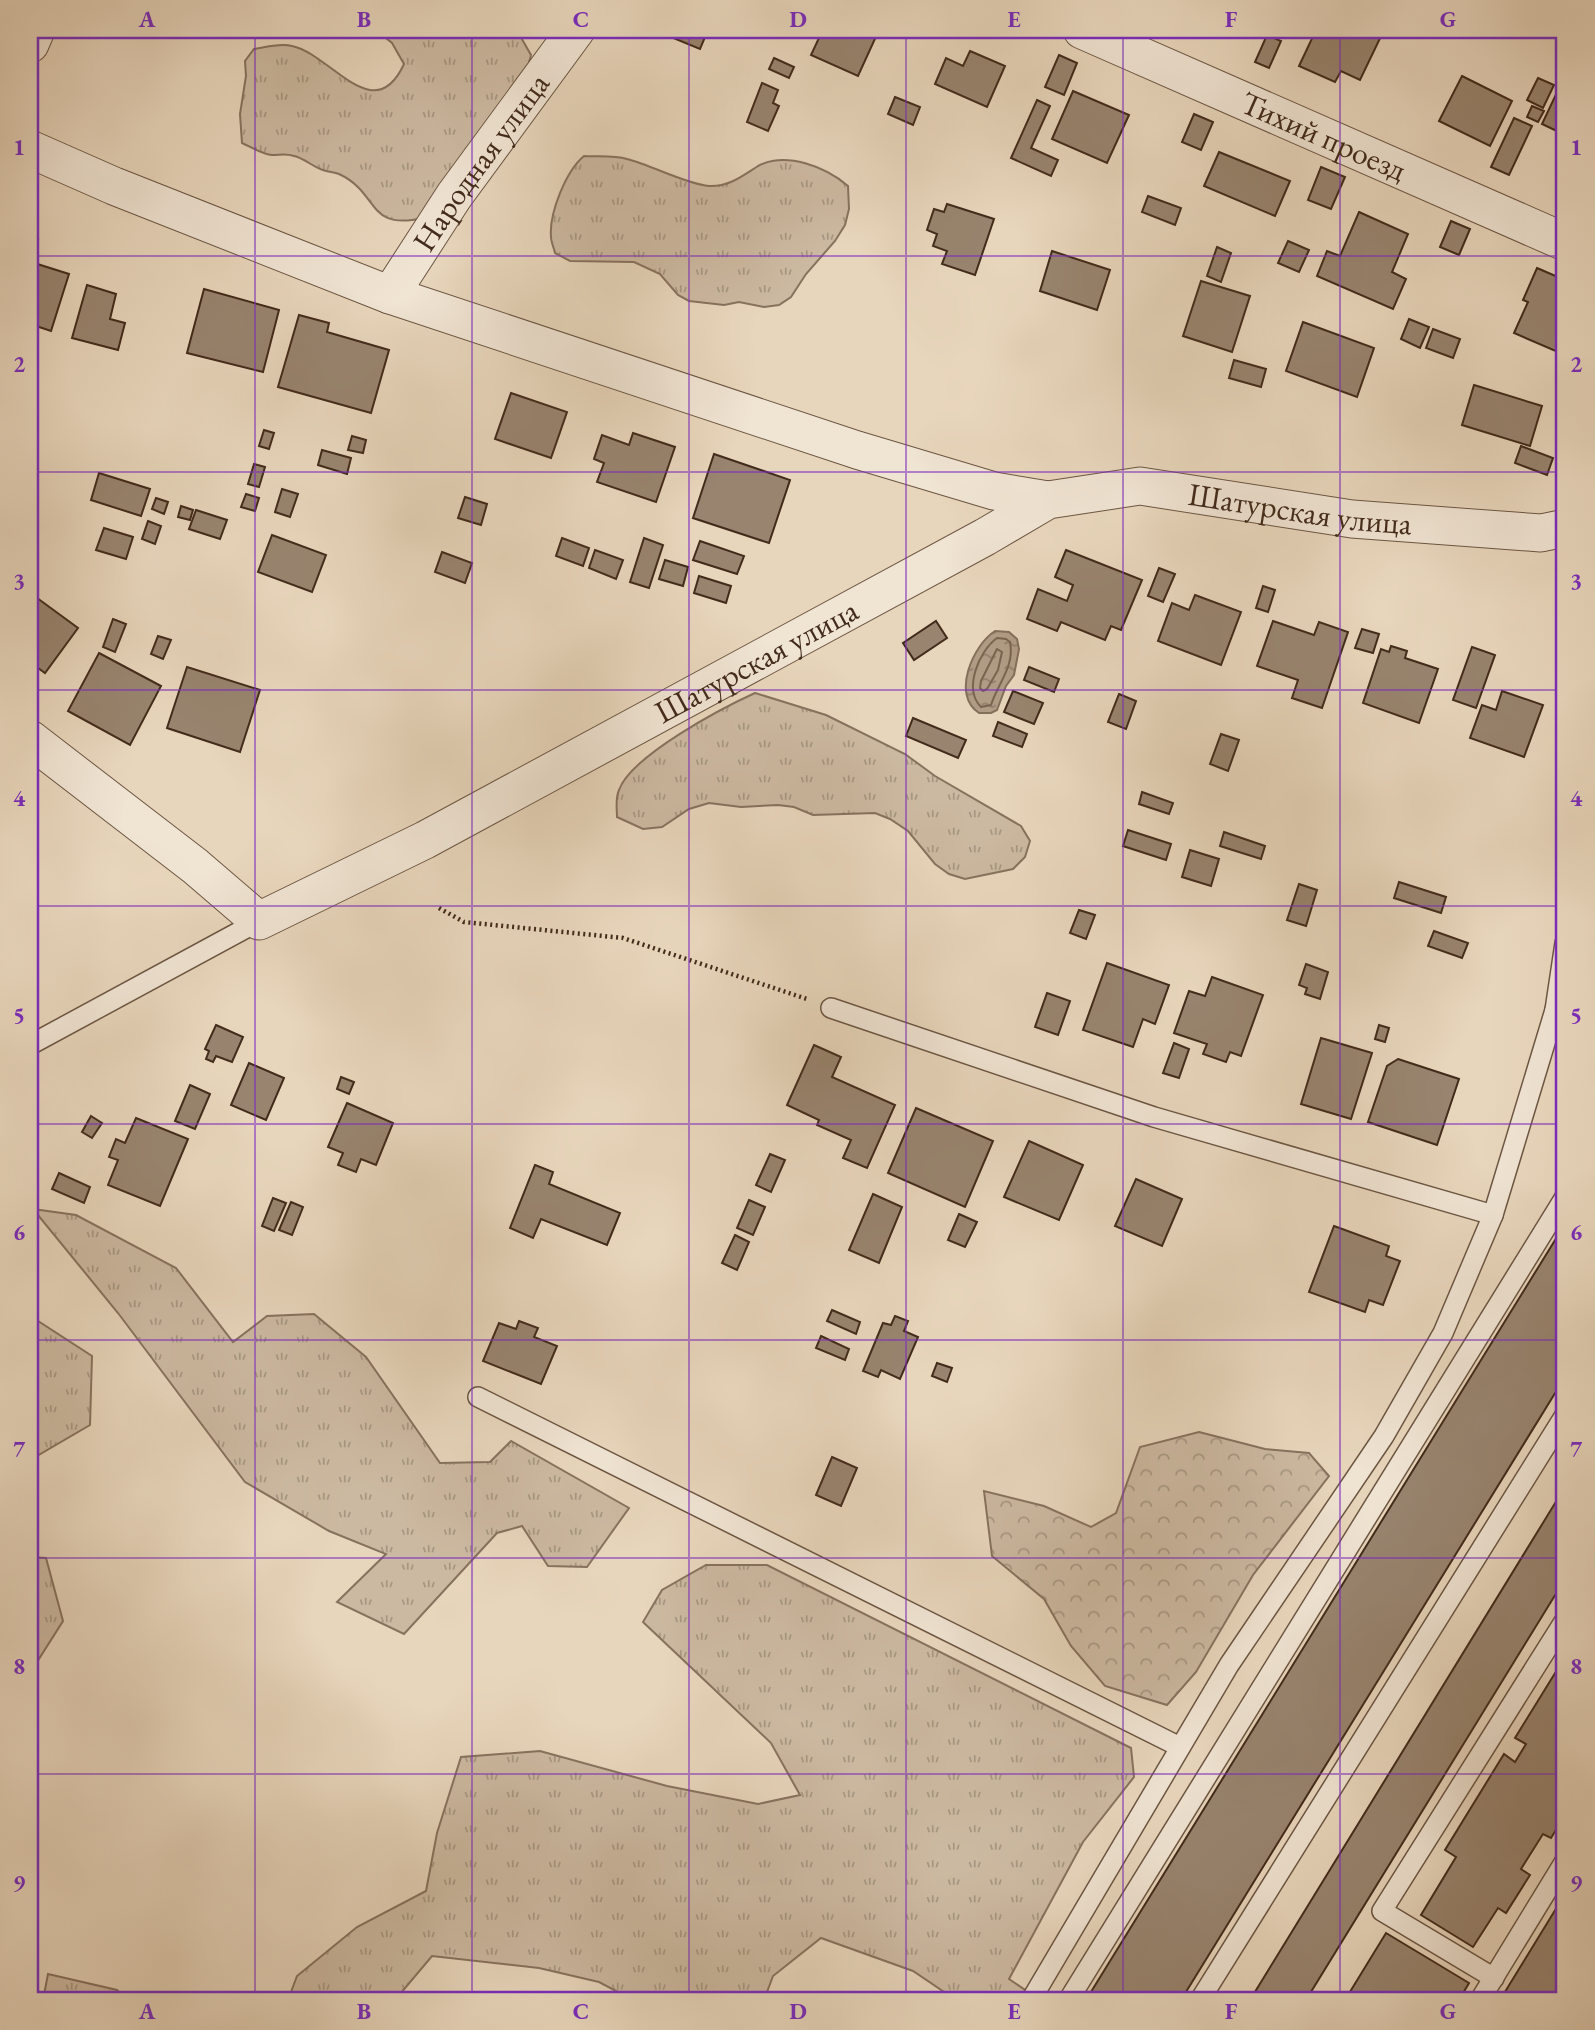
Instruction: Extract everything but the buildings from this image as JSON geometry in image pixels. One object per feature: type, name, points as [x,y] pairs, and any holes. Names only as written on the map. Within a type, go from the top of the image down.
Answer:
[{"type":"street","points":[[30,44],[36,30]]},
{"type":"street","name":"Народная улица","points":[[390,295],[454,195],[576,30]]},
{"type":"street","name":"Тихий проезд","points":[[1082,30],[1565,242]]},
{"type":"street","points":[[30,149],[126,191],[390,295],[857,450],[994,491],[1048,500]]},
{"type":"street","name":"Шатурская улица","points":[[259,921],[425,840],[973,544],[1048,500],[1140,486],[1352,519],[1541,533],[1565,528]]},
{"type":"street","points":[[30,739],[195,866],[259,921]]},
{"type":"lane","points":[[30,1045],[259,921]]},
{"type":"lane","points":[[1031,2000],[1229,1665],[1384,1436],[1443,1333],[1493,1215],[1555,1010],[1565,943]]},
{"type":"lane","points":[[831,1007],[1154,1117],[1493,1215]]},
{"type":"lane","points":[[1555,1010],[1565,1030]]},
{"type":"lane","points":[[1071,1996],[1565,1197]]},
{"type":"lane","points":[[478,1397],[1180,1747]]},
{"type":"lane","points":[[1200,2000],[1565,1415]]},
{"type":"lane","points":[[1494,1978],[1382,1911],[1565,1620]]},
{"type":"lane","points":[[1480,2000],[1565,1861]]},
{"type":"path","points":[[439,908],[464,922],[623,938],[831,1007]]},
{"type":"green space","points":[[376,30],[510,30],[519,34],[531,55],[528,68],[423,218],[405,221],[382,215],[352,182],[339,174],[319,169],[298,157],[260,152],[242,143],[240,114],[246,76],[245,61],[254,49],[292,46],[322,61],[351,82],[366,89],[379,90],[392,82],[404,64],[392,43]]},
{"type":"green space","points":[[584,156],[622,158],[709,186],[729,183],[769,162],[781,160],[805,163],[829,173],[848,186],[849,209],[845,225],[835,241],[806,274],[791,297],[779,305],[764,307],[739,302],[724,305],[689,301],[678,295],[660,274],[634,262],[570,261],[555,253],[551,227],[556,205],[565,182]]},
{"type":"green space","points":[[755,693],[826,715],[905,754],[935,776],[1021,826],[1030,841],[1025,857],[1013,869],[965,879],[949,874],[935,864],[908,831],[875,813],[813,815],[794,807],[778,805],[741,807],[709,803],[689,809],[662,827],[643,829],[617,817],[619,790],[641,763],[679,734]]},
{"type":"green space","points":[[33,1209],[76,1215],[176,1268],[233,1342],[267,1316],[314,1314],[366,1357],[440,1463],[490,1462],[511,1441],[629,1508],[587,1567],[548,1566],[522,1526],[497,1533],[404,1634],[337,1602],[386,1554],[329,1531],[245,1482],[118,1313]]},
{"type":"green space","points":[[30,1321],[38,1321],[92,1356],[90,1425],[30,1460]]},
{"type":"green space","points":[[1199,1432],[1265,1449],[1309,1453],[1329,1476],[1253,1575],[1196,1672],[1167,1705],[1105,1686],[1071,1646],[1044,1599],[992,1556],[984,1491],[1044,1506],[1091,1527],[1116,1513],[1140,1447]]},
{"type":"green space","points":[[30,1557],[46,1558],[63,1621],[30,1673]]},
{"type":"green space","points":[[706,1565],[767,1565],[1131,1748],[1134,1777],[1083,1842],[1009,1979],[1040,2000],[956,2000],[913,1971],[821,1938],[773,1976],[764,2000],[633,2000],[599,1982],[539,1968],[432,1956],[395,2000],[288,2000],[297,1976],[357,1927],[426,1891],[437,1833],[461,1757],[540,1751],[667,1786],[758,1804],[800,1795],[771,1743],[643,1622],[662,1590]]},
{"type":"green space","points":[[48,1974],[117,1990],[127,2000],[43,2000]]},
{"type":"water","points":[[995,631],[1009,632],[1017,639],[1019,649],[1014,675],[1006,686],[997,710],[979,713],[971,705],[967,695],[968,670],[979,647]]}]
